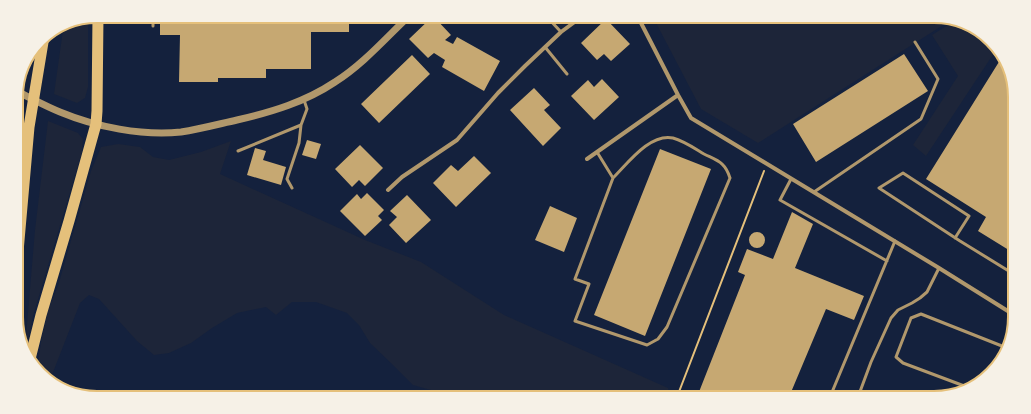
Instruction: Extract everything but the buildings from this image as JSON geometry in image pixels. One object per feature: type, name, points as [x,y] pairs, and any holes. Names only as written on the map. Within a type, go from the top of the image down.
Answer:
[{"type":"highway","points":[[32,352],[96,124],[98,23]]},
{"type":"highway","points":[[23,195],[29,127],[42,47]]},
{"type":"street","points":[[23,94],[60,112],[96,124],[144,133],[180,132],[258,116],[282,109],[304,100],[335,82],[362,62],[402,23]]},
{"type":"street","points":[[388,190],[402,177],[456,140],[498,93],[545,47],[574,23]]},
{"type":"street","points":[[641,23],[691,118],[1008,310]]},
{"type":"street","points":[[587,159],[678,95]]},
{"type":"lane","points":[[553,23],[562,32]]},
{"type":"lane","points":[[814,192],[920,119],[938,79],[915,42]]},
{"type":"lane","points":[[545,47],[567,74]]},
{"type":"lane","points":[[292,188],[287,179],[299,143],[301,125],[307,109],[304,100]]},
{"type":"lane","points":[[238,151],[301,125]]},
{"type":"lane","points":[[672,138],[680,140],[723,164],[728,171],[730,178],[667,327],[658,339],[647,345],[575,320],[589,284],[575,279],[614,178],[644,147],[660,139],[672,138]]},
{"type":"lane","points":[[597,152],[614,178]]},
{"type":"lane","points":[[955,238],[969,216],[903,173],[879,188],[955,238],[1008,270]]},
{"type":"lane","points":[[791,179],[780,200],[887,261]]},
{"type":"lane","points":[[833,391],[895,241]]},
{"type":"lane","points":[[860,391],[871,362],[891,318],[898,310],[912,303],[927,292],[939,268]]},
{"type":"lane","points":[[962,385],[903,363],[896,357],[912,318],[921,314],[1002,346]]},
{"type":"path","points":[[678,391],[767,164]]},
{"type":"shaded area","points":[[656,23],[945,24],[758,143],[701,109]]},
{"type":"shaded area","points":[[82,24],[88,24],[88,87],[85,98],[77,103],[54,94],[63,32]]},
{"type":"shaded area","points":[[948,25],[958,27],[975,35],[983,41],[994,53],[926,156],[913,145],[958,76],[932,35]]},
{"type":"shaded area","points":[[48,121],[78,133],[83,139],[82,152],[33,316],[28,343],[26,338],[35,230]]},
{"type":"shaded area","points":[[231,141],[220,174],[365,240],[421,262],[504,315],[668,388],[669,391],[434,391],[413,385],[370,343],[359,325],[347,313],[316,302],[292,302],[276,315],[266,307],[237,313],[191,343],[169,353],[154,355],[137,341],[99,299],[89,295],[80,303],[52,376],[38,362],[41,342],[48,310],[58,286],[91,171],[101,147],[118,144],[140,147],[153,157],[169,160],[201,152]]}]
